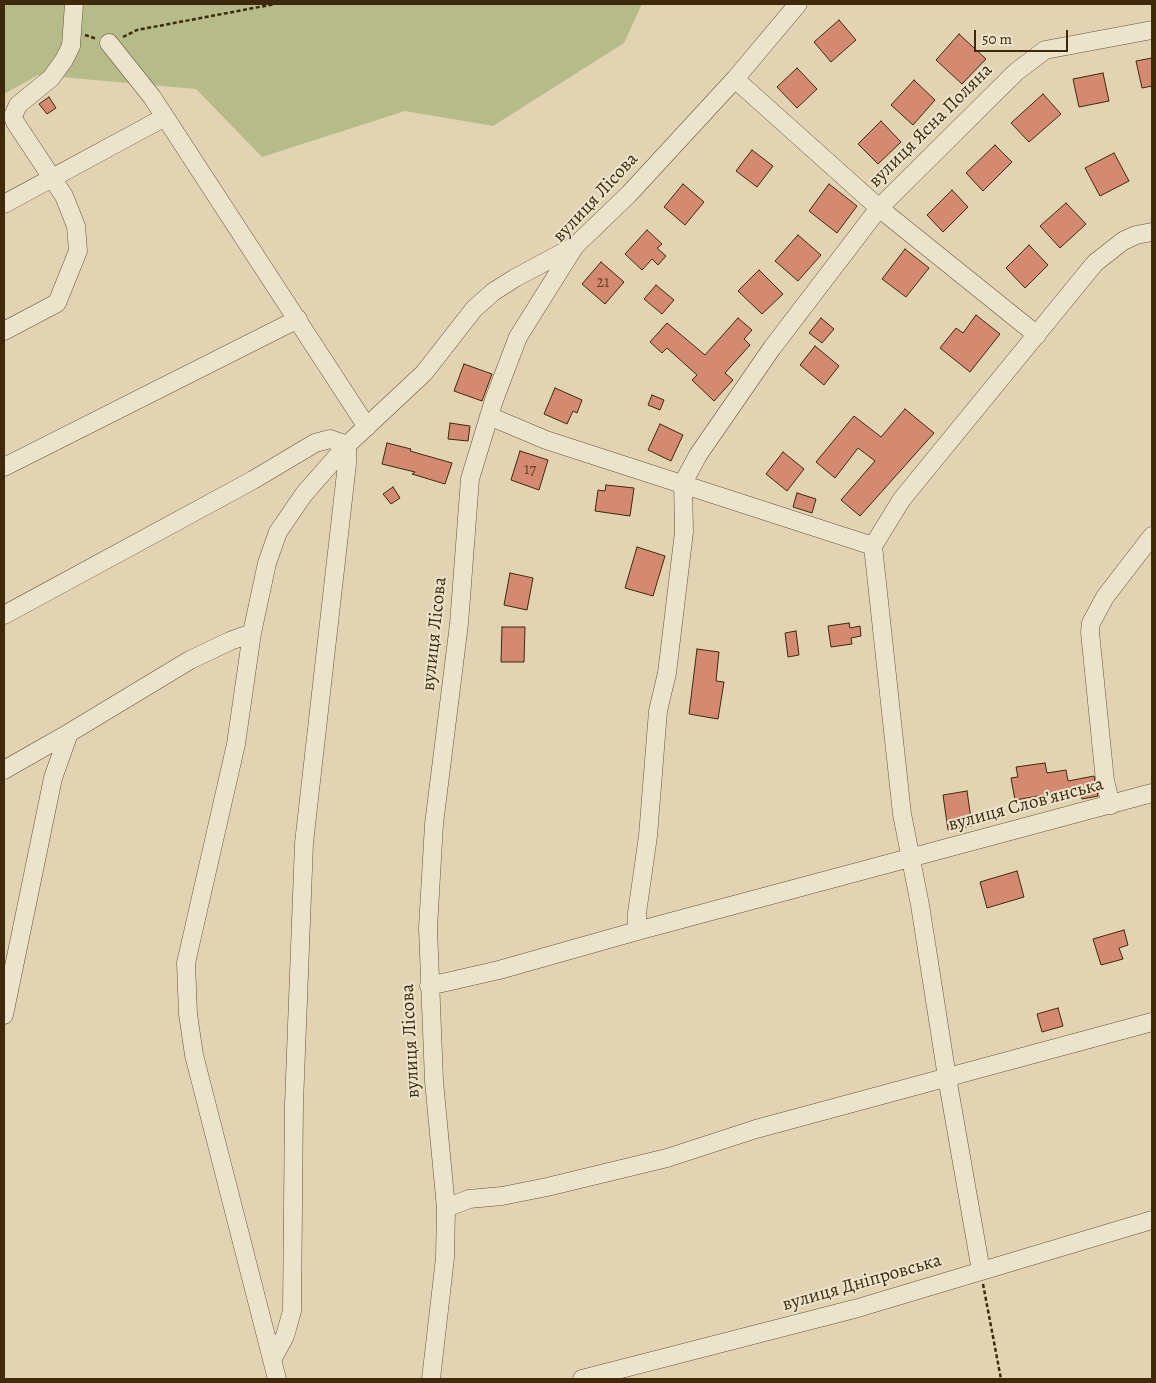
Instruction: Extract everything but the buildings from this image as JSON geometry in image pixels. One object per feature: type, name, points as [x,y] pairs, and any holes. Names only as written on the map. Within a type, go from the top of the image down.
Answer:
[{"type":"street","points":[[4,331],[57,304],[78,251],[76,226],[64,196],[15,122],[14,110],[51,78],[64,60],[71,46],[74,4]]},
{"type":"street","name":"вулиця Лісова","points":[[431,1379],[444,1258],[446,1208],[437,1117],[429,986],[428,928],[434,824],[459,624],[470,479],[489,416],[518,337],[575,246],[630,194],[735,78],[798,4]]},
{"type":"street","name":"вулиця Ясна Поляна","points":[[683,483],[698,455],[727,411],[879,208],[1016,72],[1038,54],[1054,48],[1152,30]]},
{"type":"street","points":[[109,43],[165,117],[298,318],[367,427]]},
{"type":"street","points":[[735,78],[879,208],[1037,335]]},
{"type":"street","points":[[4,204],[165,117]]},
{"type":"street","points":[[981,1270],[902,814],[873,546],[902,499],[1095,263],[1123,240],[1152,232]]},
{"type":"street","points":[[277,1379],[194,1055],[188,1014],[186,963],[236,744],[252,633],[267,563],[278,532],[304,494],[346,445],[424,374],[474,309],[493,292],[575,246]]},
{"type":"street","points":[[4,467],[298,318]]},
{"type":"street","points":[[489,416],[546,440],[873,546]]},
{"type":"street","points":[[4,615],[252,480],[315,443],[330,439],[337,440],[346,445]]},
{"type":"street","points":[[272,1360],[285,1336],[292,1311],[294,1104],[304,843],[347,464],[346,445]]},
{"type":"street","points":[[637,931],[636,913],[648,836],[658,711],[667,673],[684,532],[683,483]]},
{"type":"street","points":[[1111,805],[1103,761],[1090,632],[1091,623],[1105,597],[1152,536]]},
{"type":"street","points":[[4,770],[190,660],[252,633]]},
{"type":"street","points":[[4,1015],[53,778],[69,733]]},
{"type":"street","name":"вулиця Словʼянська","points":[[429,986],[490,973],[910,857],[1152,794]]},
{"type":"street","points":[[446,1208],[469,1199],[502,1196],[547,1187],[667,1158],[756,1129],[1152,1022]]},
{"type":"street","name":"вулиця Дніпровська","points":[[582,1379],[858,1308],[1152,1220]]},
{"type":"path","points":[[73,31],[109,43],[137,30],[275,4]]},
{"type":"path","points":[[981,1270],[1001,1379]]},
{"type":"green space","points":[[4,4],[642,4],[624,43],[493,126],[405,111],[262,157],[196,89],[38,75],[4,94]]}]
